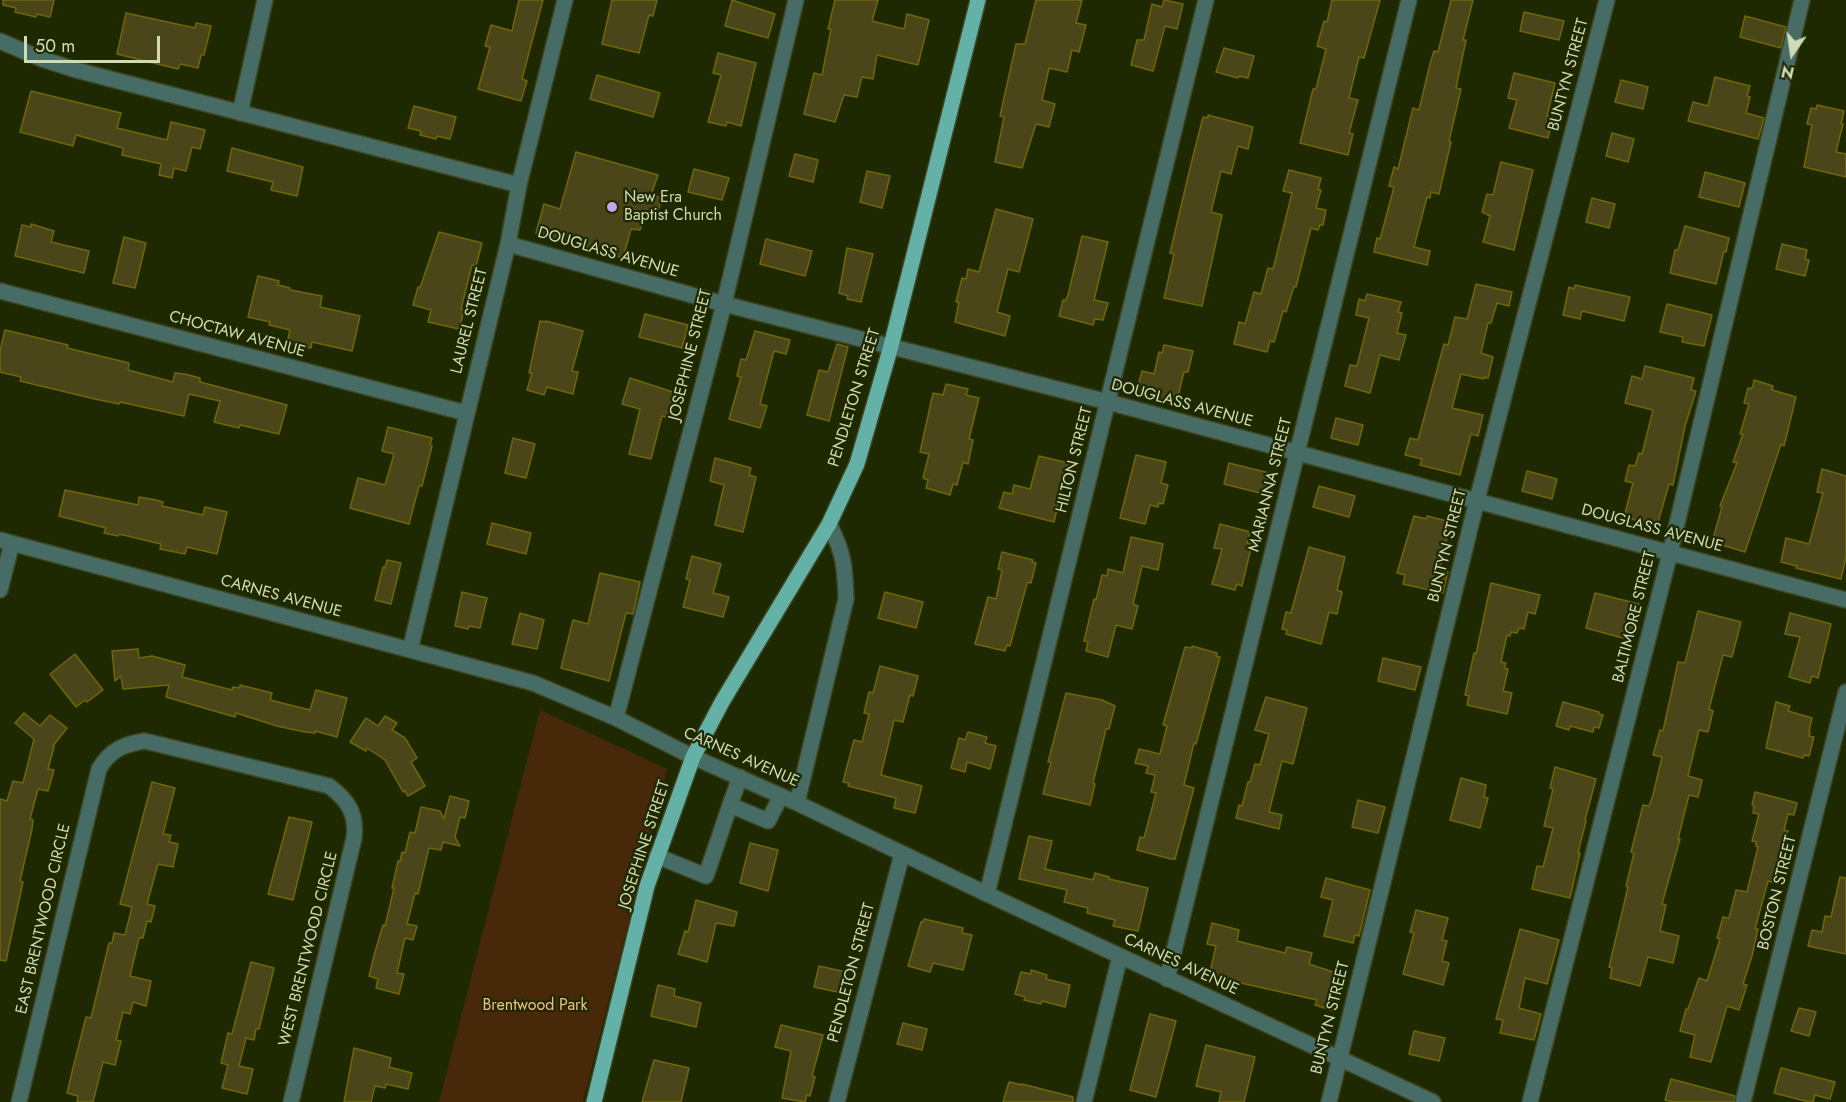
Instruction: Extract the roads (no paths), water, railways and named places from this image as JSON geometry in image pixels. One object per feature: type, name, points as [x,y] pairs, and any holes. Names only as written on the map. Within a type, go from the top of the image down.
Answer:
[{"type":"main road","name":"PENDLETON STREET","points":[[829,524],[857,464],[891,346],[978,0]]},
{"type":"main road","name":"JOSEPHINE STREET","points":[[594,1102],[647,886],[693,757],[722,702],[829,524]]},
{"type":"street","points":[[240,113],[265,0]]},
{"type":"street","name":"LAUREL STREET","points":[[410,650],[508,244],[519,185],[565,0]]},
{"type":"street","name":"JOSEPHINE STREET","points":[[616,718],[724,304],[796,0]]},
{"type":"street","name":"HILTON STREET","points":[[987,894],[1206,0]]},
{"type":"street","name":"MARIANNA STREET","points":[[1167,979],[1409,0]]},
{"type":"street","name":"BUNTYN STREET","points":[[1329,1102],[1478,500],[1607,0]]},
{"type":"street","name":"BALTIMORE STREET","points":[[1530,1102],[1670,553],[1802,0]]},
{"type":"street","points":[[0,41],[42,59],[76,70],[519,185]]},
{"type":"street","name":"DOUGLASS AVENUE","points":[[508,244],[724,304],[1108,402],[1846,600]]},
{"type":"street","name":"CHOCTAW AVENUE","points":[[0,291],[466,413]]},
{"type":"street","points":[[797,802],[846,599],[845,565],[838,542],[829,524]]},
{"type":"street","points":[[0,590],[6,542]]},
{"type":"street","name":"CARNES AVENUE","points":[[6,542],[533,682],[616,718],[693,757],[797,802],[902,854],[1433,1102]]},
{"type":"street","name":"BOSTON STREET","points":[[1743,1102],[1846,692]]},
{"type":"street","name":"WEST BRENTWOOD CIRCLE","points":[[116,750],[131,743],[145,741],[162,743],[329,786],[341,794],[350,805],[355,816],[354,838],[291,1102]]},
{"type":"street","name":"EAST BRENTWOOD CIRCLE","points":[[19,1102],[99,769],[105,758],[116,750]]},
{"type":"street","points":[[657,856],[706,876],[740,777]]},
{"type":"street","points":[[730,805],[768,821],[781,796]]},
{"type":"street","name":"PENDLETON STREET","points":[[837,1102],[902,854]]},
{"type":"street","points":[[1084,1102],[1120,956]]},
{"type":"place","name":"New Era Baptist Church","points":[[612,207]]},
{"type":"park label","name":"Brentwood Park","points":[[535,1006]]}]
